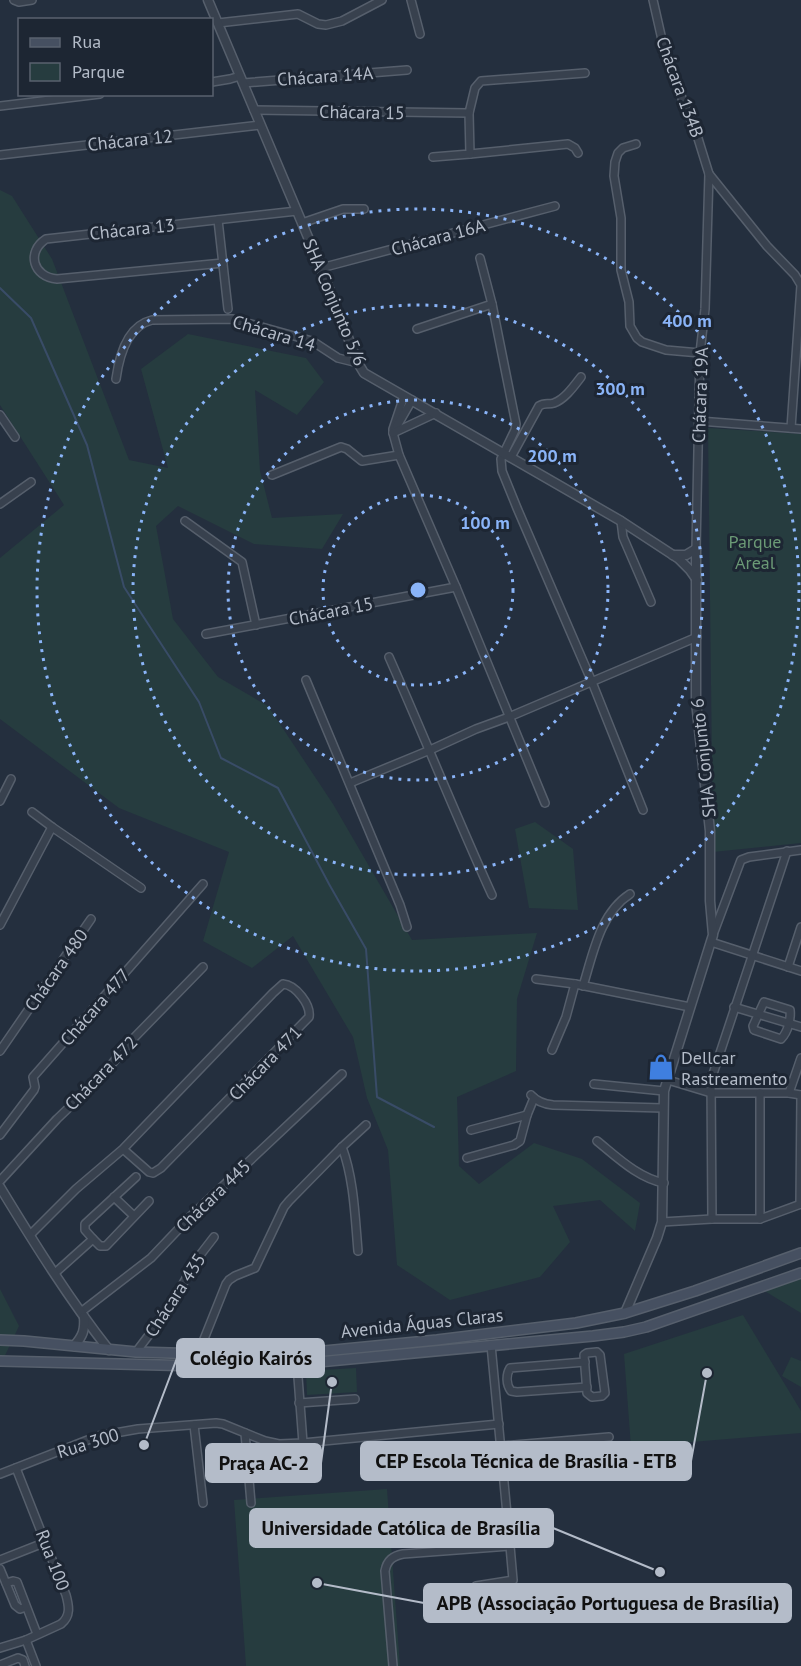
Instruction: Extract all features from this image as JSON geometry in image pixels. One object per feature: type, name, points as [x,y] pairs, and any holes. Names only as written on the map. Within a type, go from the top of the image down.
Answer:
[{"type":"main road","name":"Avenida Águas Claras","points":[[0,1340],[136,1352],[239,1355],[314,1352],[419,1342],[576,1323],[625,1314],[801,1253]]},
{"type":"main road","name":"Avenida Águas Claras","points":[[0,1361],[239,1367],[297,1364],[593,1336],[646,1327],[801,1273]]},
{"type":"main road","points":[[695,1291],[699,1300],[698,1309]]},
{"type":"main road","points":[[592,1319],[593,1336]]},
{"type":"main road","points":[[99,1363],[108,1358],[110,1350]]},
{"type":"main road","points":[[239,1355],[239,1367]]},
{"type":"street","points":[[14,0],[19,2],[32,0]]},
{"type":"street","name":"SHA Conjunto 5/6","points":[[208,0],[222,22],[260,125],[364,373],[621,521],[673,555],[690,570],[697,580]]},
{"type":"street","points":[[222,22],[298,14],[318,24],[326,25],[342,21],[382,0]]},
{"type":"street","points":[[411,0],[420,34]]},
{"type":"street","name":"Chácara 134B","points":[[653,0],[672,74],[696,132],[709,174]]},
{"type":"street","name":"Chácara 14A","points":[[242,79],[407,70]]},
{"type":"street","points":[[470,154],[469,114],[475,88],[480,81],[585,73]]},
{"type":"street","points":[[213,82],[242,79]]},
{"type":"street","points":[[0,106],[83,96]]},
{"type":"street","name":"Chácara 15","points":[[254,110],[469,114]]},
{"type":"street","name":"Chácara 12","points":[[0,155],[260,125]]},
{"type":"street","points":[[433,157],[568,144],[578,153]]},
{"type":"street","points":[[636,144],[623,148],[618,153],[614,176],[621,218],[621,270],[629,302],[630,326],[642,342],[666,350],[700,353]]},
{"type":"street","points":[[709,174],[801,285],[791,428]]},
{"type":"street","name":"Chácara 19A","points":[[697,580],[700,353],[705,309],[709,174]]},
{"type":"street","name":"Chácara 16A","points":[[321,268],[555,206]]},
{"type":"street","points":[[302,223],[343,209],[364,209]]},
{"type":"street","name":"Chácara 13","points":[[223,263],[50,279],[40,274],[34,258],[35,250],[46,239],[297,211]]},
{"type":"street","points":[[218,220],[228,309]]},
{"type":"street","points":[[480,258],[492,304],[516,424],[507,455]]},
{"type":"street","points":[[417,328],[492,304]]},
{"type":"street","name":"Chácara 14","points":[[116,379],[121,356],[129,338],[144,323],[152,320],[233,319],[312,341],[338,358],[358,363]]},
{"type":"street","points":[[580,377],[569,392],[556,402],[539,406],[501,462],[507,483],[592,682],[643,810]]},
{"type":"street","points":[[408,398],[393,433],[399,455],[545,803]]},
{"type":"street","points":[[393,433],[436,413]]},
{"type":"street","points":[[0,415],[15,437]]},
{"type":"street","points":[[699,421],[801,429]]},
{"type":"street","points":[[272,475],[340,447],[347,449],[363,461],[399,455]]},
{"type":"street","points":[[0,504],[31,482]]},
{"type":"street","points":[[185,521],[242,562],[256,625]]},
{"type":"street","points":[[621,521],[622,537],[651,602]]},
{"type":"street","points":[[673,555],[686,555],[696,549]]},
{"type":"street","name":"SHA Conjunto 6","points":[[697,580],[696,702],[710,831],[712,939]]},
{"type":"street","name":"Chácara 15","points":[[206,634],[456,587]]},
{"type":"street","points":[[350,783],[697,637]]},
{"type":"street","points":[[389,657],[461,828],[492,895]]},
{"type":"street","points":[[306,680],[400,905],[407,927]]},
{"type":"street","points":[[0,801],[11,779]]},
{"type":"street","points":[[32,812],[141,888]]},
{"type":"street","points":[[0,925],[52,827]]},
{"type":"street","points":[[625,1314],[662,1222],[664,1091],[712,939],[741,860],[801,850]]},
{"type":"street","points":[[712,1219],[711,1080],[787,851]]},
{"type":"street","name":"Chácara 477","points":[[0,1135],[34,1090],[33,1077],[203,884]]},
{"type":"street","points":[[552,1050],[604,924],[615,906],[630,894]]},
{"type":"street","name":"Chácara 480","points":[[0,1051],[91,919]]},
{"type":"street","points":[[788,967],[801,927]]},
{"type":"street","points":[[712,939],[801,971]]},
{"type":"street","name":"Chácara 472","points":[[0,1181],[203,967]]},
{"type":"street","points":[[536,979],[690,1007]]},
{"type":"street","name":"Chácara 471","points":[[30,1235],[76,1189],[123,1149],[283,984],[289,985],[300,996],[309,1009],[309,1017],[161,1168],[153,1173],[149,1172],[123,1149]]},
{"type":"street","points":[[768,1002],[790,1010],[789,1024],[783,1038],[777,1039],[754,1030],[753,1026],[758,1015],[762,1003],[768,1002]]},
{"type":"street","points":[[734,1007],[801,1028]]},
{"type":"street","points":[[789,1093],[801,1058]]},
{"type":"street","name":"Chácara 445","points":[[83,1314],[151,1258],[183,1223],[342,1074]]},
{"type":"street","points":[[662,1222],[760,1218],[800,1204],[801,1095],[711,1093],[668,1080]]},
{"type":"street","points":[[594,1084],[664,1091]]},
{"type":"street","points":[[760,1093],[760,1218]]},
{"type":"street","points":[[467,1158],[518,1143],[533,1096],[544,1104],[561,1106],[663,1108]]},
{"type":"street","points":[[471,1130],[527,1115]]},
{"type":"street","points":[[198,1354],[226,1284],[235,1276],[255,1268],[284,1207],[366,1125]]},
{"type":"street","points":[[597,1141],[634,1170],[664,1183]]},
{"type":"street","points":[[342,1147],[353,1198],[358,1251]]},
{"type":"street","points":[[135,1177],[85,1224],[84,1230],[100,1246],[106,1246],[150,1200]]},
{"type":"street","points":[[0,1187],[55,1273],[110,1350]]},
{"type":"street","points":[[114,1197],[134,1216]]},
{"type":"street","name":"Chácara 435","points":[[136,1352],[168,1310],[197,1259],[214,1237]]},
{"type":"street","points":[[55,1273],[93,1239]]},
{"type":"street","points":[[631,1300],[635,1310]]},
{"type":"street","points":[[74,1346],[85,1329],[83,1314]]},
{"type":"street","points":[[476,1586],[513,1580],[491,1345]]},
{"type":"street","points":[[596,1352],[600,1355],[605,1393],[602,1396],[590,1396],[587,1387],[584,1355],[596,1352]]},
{"type":"street","points":[[585,1362],[510,1368],[507,1381],[511,1390],[518,1392],[587,1387]]},
{"type":"street","points":[[297,1364],[303,1443]]},
{"type":"street","points":[[495,1383],[507,1381]]},
{"type":"street","points":[[299,1403],[355,1398]]},
{"type":"street","name":"Rua 300","points":[[0,1474],[98,1436],[138,1429],[224,1424],[265,1441],[279,1444],[499,1424]]},
{"type":"street","points":[[194,1425],[203,1503]]},
{"type":"street","points":[[245,1433],[251,1503]]},
{"type":"street","points":[[501,1446],[609,1437]]},
{"type":"street","name":"Rua 100","points":[[0,1648],[26,1640],[65,1622],[69,1613],[66,1595],[16,1468]]},
{"type":"street","points":[[0,1560],[46,1542]]},
{"type":"street","points":[[393,1666],[384,1570],[387,1562],[403,1554],[510,1546]]},
{"type":"street","points":[[0,1569],[15,1605],[20,1609],[26,1607],[37,1634]]},
{"type":"street","points":[[26,1640],[36,1666]]},
{"type":"street","points":[[0,1665],[18,1658],[23,1660],[25,1666]]},
{"type":"green space","points":[[0,190],[12,196],[52,259],[129,460],[168,468],[141,369],[188,334],[306,358],[324,382],[297,415],[255,390],[260,471],[272,518],[343,514],[322,549],[254,544],[178,506],[156,526],[173,619],[218,677],[268,706],[333,804],[412,940],[537,933],[517,999],[516,1071],[457,1097],[459,1166],[479,1184],[534,1143],[582,1159],[640,1203],[635,1231],[600,1200],[553,1206],[570,1242],[540,1277],[450,1300],[397,1265],[388,1150],[367,1098],[353,1037],[293,936],[252,968],[203,941],[229,852],[119,808],[0,719],[0,558],[64,505],[0,405]]},
{"type":"green space","name":"Parque Areal","points":[[708,428],[801,434],[801,843],[713,852]]},
{"type":"green space","points":[[535,822],[573,849],[578,910],[529,908],[515,829]]},
{"type":"green space","points":[[801,1276],[801,1313],[763,1290]]},
{"type":"green space","points":[[0,1289],[19,1326],[0,1366]]},
{"type":"green space","points":[[743,1315],[801,1411],[801,1433],[631,1447],[624,1354]]},
{"type":"green space","points":[[791,1357],[801,1361],[801,1387],[782,1376]]},
{"type":"green space","points":[[356,1368],[357,1392],[307,1395],[306,1371]]},
{"type":"green space","points":[[387,1489],[400,1666],[246,1666],[234,1500]]},
{"type":"waterway","points":[[0,288],[31,318],[87,445],[124,587],[199,702],[221,758],[278,788],[366,949],[377,1097],[434,1127]]},
{"type":"place","name":"Dellcar Rastreamento","points":[[661,1067]]},
{"type":"place","name":"CEP Escola Técnica de Brasília - ETB","points":[[707,1373]]},
{"type":"place","name":"Praça AC-2","points":[[332,1382]]},
{"type":"place","name":"Colégio Kairós","points":[[144,1445]]},
{"type":"place","name":"Universidade Católica de Brasília","points":[[660,1572]]},
{"type":"place","name":"APB (Associação Portuguesa de Brasília)","points":[[317,1583]]}]
